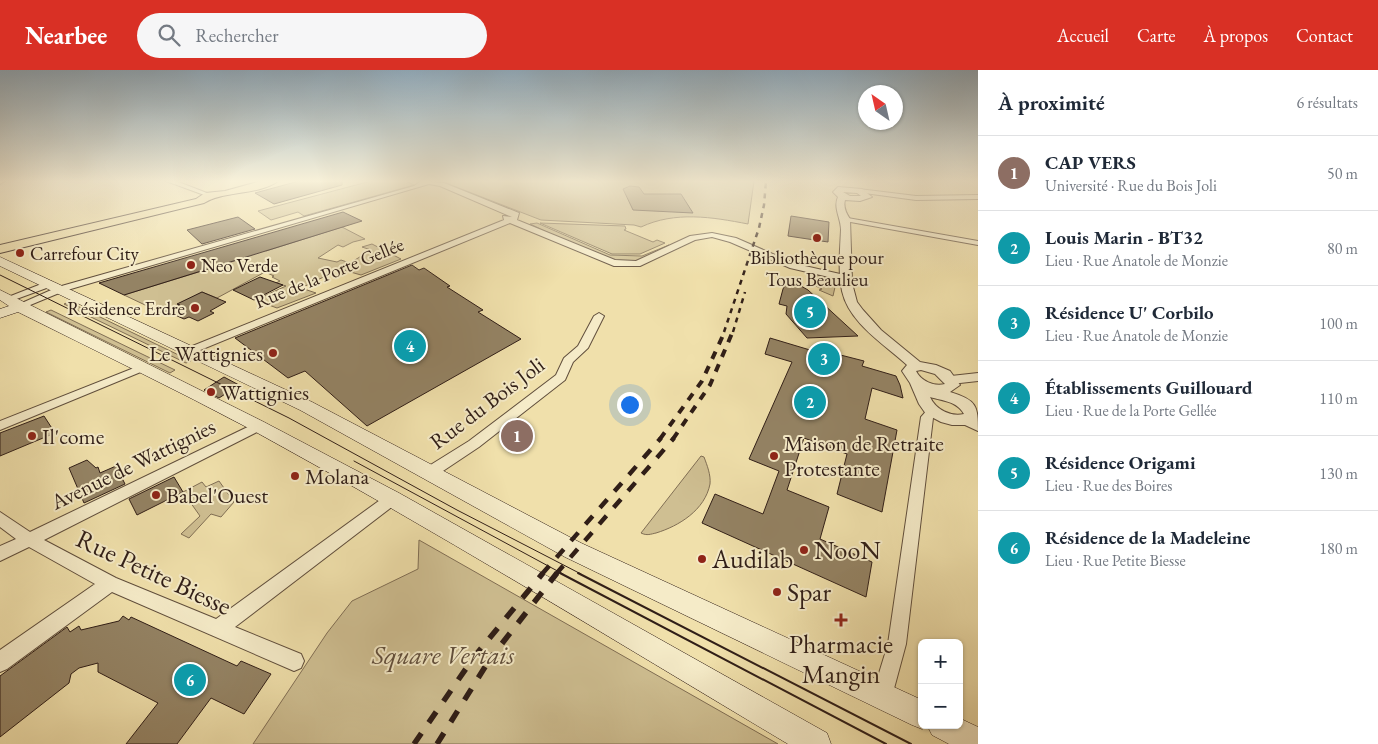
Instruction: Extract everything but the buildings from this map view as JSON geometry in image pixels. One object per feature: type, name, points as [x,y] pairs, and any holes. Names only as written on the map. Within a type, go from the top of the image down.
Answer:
[{"type":"main road","points":[[0,244],[135,212]]},
{"type":"main road","points":[[0,249],[152,212]]},
{"type":"main road","points":[[0,261],[306,406],[574,550],[918,713]]},
{"type":"main road","points":[[0,314],[7,300],[144,367],[258,426],[392,499],[816,744]]},
{"type":"main road","points":[[950,729],[978,743]]},
{"type":"street","points":[[7,300],[323,212]]},
{"type":"street","points":[[492,212],[614,263],[637,264],[693,238],[712,235],[732,240],[793,266],[846,278]]},
{"type":"street","points":[[856,212],[846,278],[848,294],[862,318],[931,388],[978,378]]},
{"type":"street","points":[[881,212],[978,243]]},
{"type":"street","name":"Rue de la Porte Gellée","points":[[189,351],[510,220]]},
{"type":"street","name":"Rue du Bois Joli","points":[[429,473],[474,444],[561,377],[568,360],[583,348],[599,316]]},
{"type":"street","points":[[0,426],[144,367]]},
{"type":"street","points":[[882,696],[897,644],[910,532],[929,405],[927,396],[937,394],[960,402],[971,411],[973,423],[957,420],[929,405],[917,374]]},
{"type":"street","points":[[951,384],[960,402]]},
{"type":"street","name":"Avenue de Wattignies","points":[[0,554],[258,426]]},
{"type":"street","points":[[217,629],[392,499]]},
{"type":"street","name":"Rue Petite Biesse","points":[[0,518],[28,539],[110,583],[294,660]]},
{"type":"street","points":[[0,662],[110,583]]},
{"type":"green space","points":[[260,212],[296,212],[271,220]]},
{"type":"green space","points":[[299,212],[317,212],[304,216]]},
{"type":"green space","points":[[522,212],[750,212],[748,224],[694,217],[667,219],[641,227],[634,225],[541,220]]},
{"type":"green space","points":[[537,223],[610,255],[642,256],[669,245],[640,260],[630,262],[619,261],[593,253],[530,224]]},
{"type":"green space","points":[[540,223],[625,226],[626,229],[624,230],[653,242],[657,240],[665,243],[640,254],[612,254]]},
{"type":"green space","points":[[342,227],[365,239],[343,247],[338,245],[318,258],[337,262],[341,260],[350,263],[371,250],[362,247],[372,244],[401,259],[361,275],[340,269],[301,288],[316,293],[277,308],[255,300],[286,286],[276,283],[280,281],[265,272],[217,298],[202,292],[162,313],[124,295],[244,258],[255,243],[266,251]]},
{"type":"green space","points":[[817,275],[834,280],[833,296],[819,290],[822,289],[812,284]]},
{"type":"green space","points":[[69,302],[191,361],[186,363],[64,304]]},
{"type":"green space","points":[[51,310],[175,370],[170,373],[46,312]]},
{"type":"green space","points":[[701,456],[704,457],[710,481],[703,502],[690,516],[665,530],[651,534],[641,533]]},
{"type":"green space","points":[[219,481],[234,502],[221,517],[211,514],[189,538],[181,534],[200,516],[183,492],[202,482],[206,487]]},
{"type":"green space","name":"Square Vertais","points":[[419,540],[778,744],[253,744],[327,633],[352,601],[418,569]]},
{"type":"tram line","points":[[0,275],[289,418],[457,510],[581,574]]},
{"type":"tram line","points":[[354,461],[563,574]]},
{"type":"tram line","points":[[560,573],[886,744]]},
{"type":"tram line","points":[[578,573],[911,744]]},
{"type":"railway","points":[[724,332],[759,228],[762,212]]},
{"type":"railway","points":[[733,332],[745,292]]},
{"type":"railway","points":[[660,439],[702,381],[725,331]]},
{"type":"railway","points":[[673,439],[710,385],[733,331]]},
{"type":"railway","points":[[542,574],[661,438]]},
{"type":"railway","points":[[556,574],[674,438]]},
{"type":"railway","points":[[414,744],[474,657],[543,573]]},
{"type":"railway","points":[[486,664],[557,573]]},
{"type":"railway","points":[[437,744],[490,659]]},
{"type":"place","name":"Bibliothèque pour Tous Beaulieu","points":[[817,238]]},
{"type":"place","name":"Carrefour City","points":[[20,253]]},
{"type":"place","name":"Neo Verde","points":[[191,265]]},
{"type":"place","name":"Résidence Erdre","points":[[195,308]]},
{"type":"place","name":"Résidence Origami","points":[[810,312]]},
{"type":"place","name":"Établissements Guillouard","points":[[410,346]]},
{"type":"place","name":"Le Wattignies","points":[[273,353]]},
{"type":"place","name":"Résidence U' Corbilo","points":[[824,359]]},
{"type":"place","name":"Wattignies","points":[[211,392]]},
{"type":"place","name":"Louis Marin - BT32","points":[[810,402]]},
{"type":"place","name":"Il'come","points":[[32,436]]},
{"type":"place","name":"CAP VERS","points":[[517,436]]},
{"type":"place","name":"Maison de Retraite Protestante","points":[[774,456]]},
{"type":"place","name":"Molana","points":[[295,476]]},
{"type":"place","name":"Babel'Ouest","points":[[156,495]]},
{"type":"place","name":"NooN","points":[[804,550]]},
{"type":"place","name":"Audilab","points":[[702,559]]},
{"type":"place","name":"Spar","points":[[777,592]]},
{"type":"place","name":"Pharmacie Mangin","points":[[841,620]]},
{"type":"place","name":"Résidence de la Madeleine","points":[[190,680]]}]
